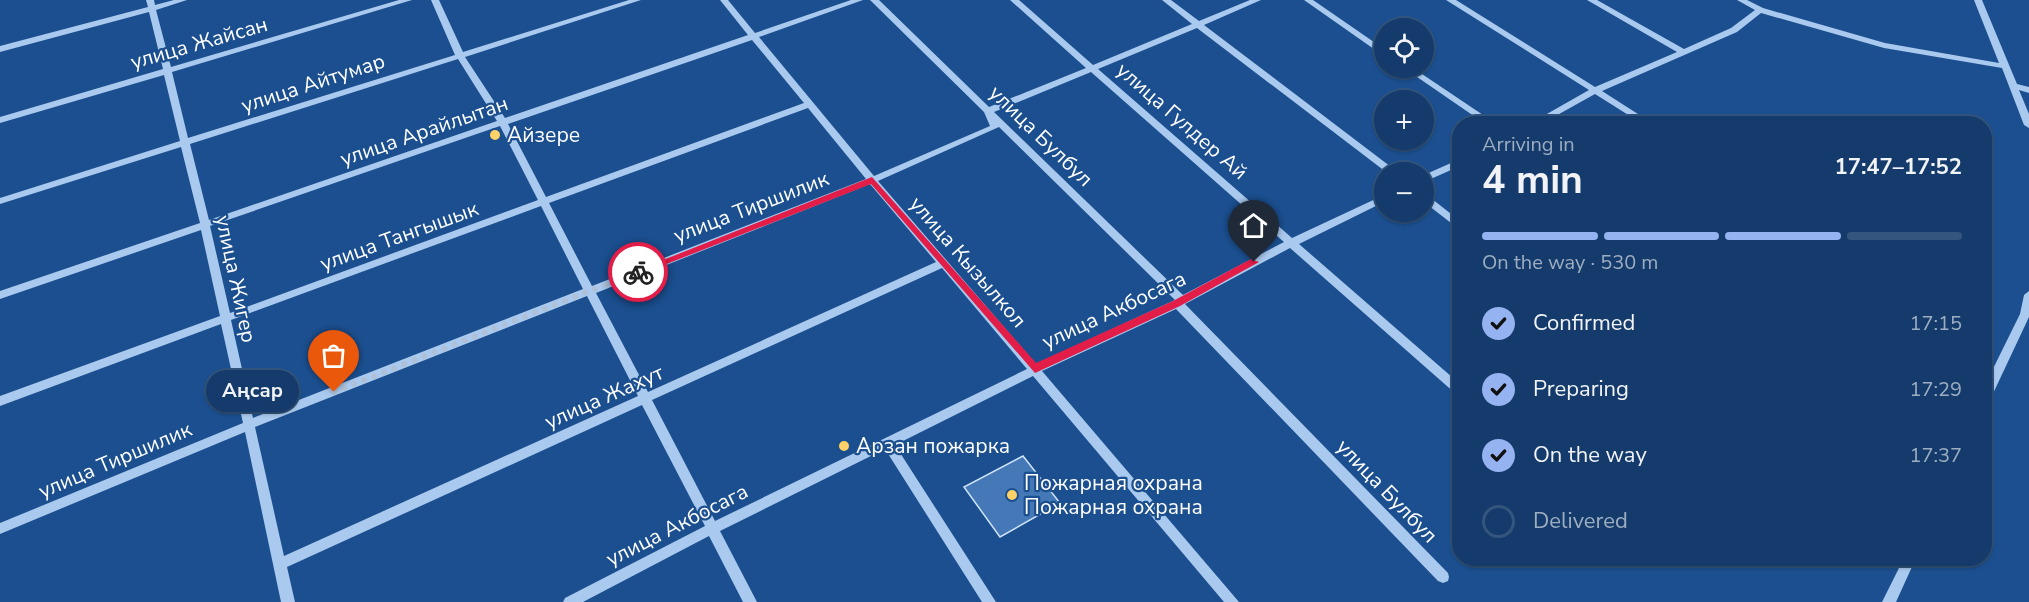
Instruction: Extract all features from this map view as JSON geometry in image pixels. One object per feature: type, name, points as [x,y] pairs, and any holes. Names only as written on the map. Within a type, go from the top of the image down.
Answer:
[{"type":"street","points":[[0,49],[151,4],[183,0]]},
{"type":"street","name":"улица Жайсан","points":[[0,120],[408,0]]},
{"type":"street","points":[[435,0],[460,56],[503,123],[750,602]]},
{"type":"street","name":"улица Айтумар","points":[[0,201],[638,0]]},
{"type":"street","name":"улица Кызылкол","points":[[724,0],[872,180],[1232,602]]},
{"type":"street","name":"улица Арайлытан","points":[[0,295],[754,38],[859,0]]},
{"type":"street","name":"улица Булбул","points":[[874,0],[1179,302],[1443,577]]},
{"type":"street","name":"улица Гулдер Ай","points":[[1014,0],[1452,384]]},
{"type":"street","points":[[1166,0],[1379,162]]},
{"type":"street","points":[[988,111],[1257,0]]},
{"type":"street","points":[[1308,0],[1374,44]]},
{"type":"street","points":[[1450,0],[1636,116]]},
{"type":"street","points":[[1592,0],[1682,51]]},
{"type":"street","points":[[1741,0],[1760,10],[1884,45],[2003,66]]},
{"type":"street","points":[[1756,0],[1760,10]]},
{"type":"street","points":[[1978,0],[2029,125]]},
{"type":"street","name":"улица Жигер","points":[[151,4],[205,225],[288,602]]},
{"type":"street","points":[[1549,116],[1596,90],[1734,30],[1760,10]]},
{"type":"street","points":[[1423,78],[1480,116]]},
{"type":"street","points":[[2012,86],[2029,90]]},
{"type":"street","name":"улица Тангышык","points":[[0,401],[543,204],[810,104]]},
{"type":"street","name":"улица Тиршилик","points":[[0,529],[249,425],[872,180],[995,127],[988,111]]},
{"type":"street","points":[[1434,174],[1452,166]]},
{"type":"street","name":"улица Акбосага","points":[[570,602],[711,529],[1035,369],[1179,302],[1290,243],[1374,203]]},
{"type":"street","points":[[1434,205],[1452,220]]},
{"type":"street","name":"улица Жахут","points":[[279,564],[944,263]]},
{"type":"street","points":[[1992,384],[2028,317],[2029,296]]},
{"type":"street","points":[[887,442],[989,602]]},
{"type":"street","points":[[1889,602],[1906,566]]},
{"type":"building","name":"Пожарная охрана Пожарная охрана","points":[[1023,456],[1060,503],[1000,537],[964,487]]},
{"type":"way so far","points":[[334,392],[638,272]]},
{"type":"place","name":"Айзере","points":[[495,135]]},
{"type":"place","name":"Аңсар","points":[[334,392]]},
{"type":"place","name":"Арзан пожарка","points":[[844,446]]},
{"type":"place","name":"Пожарная охрана Пожарная охрана","points":[[1012,495]]},
{"type":"route","points":[[638,272],[872,180],[1035,369],[1177,303],[1254,262]]}]
